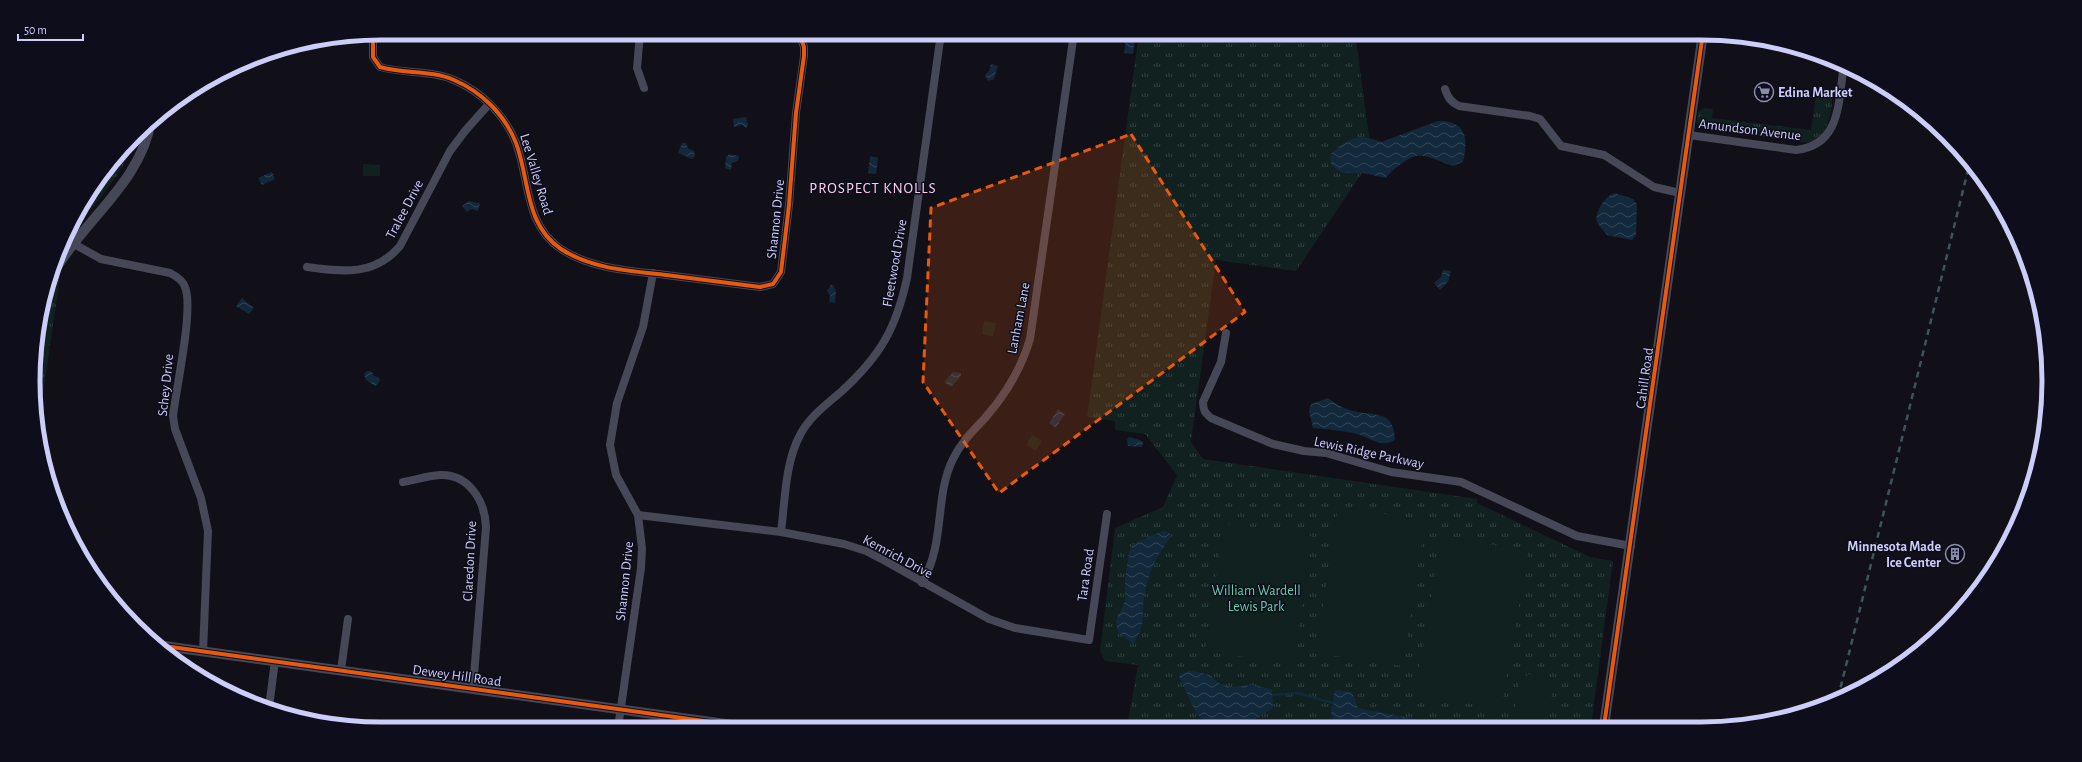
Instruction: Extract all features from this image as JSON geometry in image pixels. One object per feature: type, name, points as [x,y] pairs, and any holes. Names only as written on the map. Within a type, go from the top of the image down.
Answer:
[{"type":"street","name":"Lee Valley Road","points":[[373,40],[373,56],[380,67],[396,72],[434,74],[452,79],[469,87],[489,104],[508,127],[516,144],[532,210],[538,225],[548,237],[569,254],[589,262],[653,273]]},
{"type":"street","points":[[639,40],[637,68],[644,88]]},
{"type":"street","name":"Shannon Drive","points":[[619,722],[641,568],[642,535],[638,515],[616,475],[610,445],[617,403],[643,327],[653,273],[760,287],[773,284],[778,279],[781,272],[789,205],[796,113],[804,56],[804,47],[802,40]]},
{"type":"street","name":"Fleetwood Drive","points":[[781,532],[790,464],[794,448],[800,434],[809,421],[872,361],[896,322],[903,301],[940,40]]},
{"type":"street","name":"Lanham Lane","points":[[922,582],[928,572],[936,548],[947,472],[952,459],[969,434],[999,401],[1013,382],[1023,361],[1030,340],[1073,40]]},
{"type":"street","name":"Cahill Road","points":[[1605,722],[1632,546],[1702,40]]},
{"type":"street","name":"Amundson Avenue","points":[[1689,135],[1796,150],[1808,149],[1819,144],[1833,126],[1843,71]]},
{"type":"street","points":[[1445,89],[1452,102],[1459,106],[1530,116],[1540,119],[1561,146],[1604,155],[1654,187],[1680,193]]},
{"type":"street","name":"Tralee Drive","points":[[307,267],[329,270],[355,270],[368,268],[392,256],[400,246],[450,151],[465,131],[489,104]]},
{"type":"street","points":[[62,261],[140,158],[148,132]]},
{"type":"street","name":"Schey Drive","points":[[74,244],[101,259],[170,272],[179,278],[185,286],[188,306],[173,416],[175,429],[201,498],[208,531],[203,652]]},
{"type":"street","name":"Lewis Ridge Parkway","points":[[1226,333],[1221,362],[1203,402],[1203,408],[1206,414],[1211,418],[1274,444],[1304,451],[1326,453],[1391,472],[1461,482],[1577,536],[1632,546]]},
{"type":"street","name":"Claredon Drive","points":[[403,482],[440,475],[453,477],[465,482],[474,491],[481,502],[485,514],[486,527],[474,688]]},
{"type":"street","name":"Tara Road","points":[[1089,640],[1107,514]]},
{"type":"street","name":"Kemrich Drive","points":[[638,515],[781,532],[829,540],[859,549],[887,562],[989,619],[1022,629],[1089,640]]},
{"type":"street","points":[[341,670],[348,619]]},
{"type":"street","name":"Dewey Hill Road","points":[[168,647],[474,688],[712,722]]},
{"type":"street","points":[[269,703],[275,661]]},
{"type":"highlighted area","points":[[1131,134],[1245,312],[999,493],[923,382],[931,208]]},
{"type":"green space","name":"William Wardell Lewis Park","points":[[1138,40],[1356,40],[1372,158],[1296,271],[1216,260],[1191,442],[1203,459],[1477,499],[1477,503],[1590,557],[1613,561],[1592,722],[1128,722],[1138,665],[1105,661],[1100,651],[1115,528],[1163,507],[1177,475],[1145,434],[1115,430],[1115,421],[1087,417]]},
{"type":"green space","points":[[1822,62],[1834,67],[1824,67]]},
{"type":"green space","points":[[1821,87],[1832,91],[1832,106],[1828,122],[1821,135],[1808,143],[1702,128],[1697,124],[1698,112],[1704,108],[1713,109],[1712,118],[1811,130],[1817,90]]},
{"type":"green space","points":[[132,148],[116,177],[78,224],[110,173]]},
{"type":"green space","points":[[363,164],[380,165],[380,176],[363,176]]},
{"type":"green space","points":[[62,261],[41,406],[40,381],[43,336],[52,293]]},
{"type":"green space","points":[[984,321],[996,323],[993,337],[982,334]]},
{"type":"green space","points":[[1032,435],[1042,441],[1036,451],[1026,445]]},
{"type":"green space","points":[[1338,507],[1425,520],[1403,666],[1316,653]]},
{"type":"green space","points":[[1224,523],[1312,536],[1293,664],[1205,651]]},
{"type":"green space","points":[[1442,536],[1528,551],[1501,709],[1415,694]]},
{"type":"green space","points":[[1529,674],[1545,677],[1553,684],[1548,722],[1513,722],[1520,680]]},
{"type":"water","points":[[1126,40],[1135,40],[1133,54],[1124,53]]},
{"type":"water","points":[[991,64],[998,66],[994,79],[988,81],[985,75],[989,71]]},
{"type":"water","points":[[746,117],[748,125],[746,128],[742,125],[734,127],[733,119]]},
{"type":"water","points":[[1438,121],[1455,124],[1460,127],[1463,132],[1466,146],[1463,162],[1453,166],[1430,157],[1416,156],[1403,162],[1385,178],[1364,173],[1342,173],[1331,165],[1330,155],[1342,144],[1353,138],[1366,137],[1381,142]]},
{"type":"water","points":[[682,143],[686,143],[688,148],[694,151],[695,156],[692,159],[678,153]]},
{"type":"water","points":[[729,154],[739,156],[738,161],[732,163],[731,170],[725,168],[726,157]]},
{"type":"water","points":[[870,156],[878,158],[876,174],[868,173]]},
{"type":"water","points":[[272,172],[275,179],[262,185],[258,178]]},
{"type":"water","points":[[1615,193],[1633,199],[1637,204],[1636,235],[1632,240],[1607,235],[1597,222],[1597,214],[1602,204],[1608,197]]},
{"type":"water","points":[[469,201],[480,203],[478,211],[472,209],[467,212],[462,206]]},
{"type":"water","points":[[1443,270],[1451,271],[1448,282],[1440,290],[1434,283],[1441,277]]},
{"type":"water","points":[[831,285],[833,285],[836,291],[835,303],[829,302],[830,296],[827,291]]},
{"type":"water","points":[[242,298],[254,308],[249,314],[236,306]]},
{"type":"water","points":[[367,371],[371,371],[374,376],[378,377],[380,380],[378,384],[375,386],[366,380],[364,374]]},
{"type":"water","points":[[953,372],[961,373],[961,376],[951,387],[944,382]]},
{"type":"water","points":[[1328,398],[1347,409],[1386,418],[1391,423],[1394,430],[1395,440],[1382,443],[1360,435],[1336,430],[1313,428],[1309,411],[1311,404]]},
{"type":"water","points":[[1058,409],[1065,414],[1056,428],[1049,423]]},
{"type":"water","points":[[1129,437],[1143,442],[1142,447],[1128,446],[1127,440]]},
{"type":"water","points":[[1165,530],[1171,537],[1159,555],[1149,578],[1144,599],[1142,624],[1138,637],[1133,644],[1118,633],[1116,621],[1125,601],[1125,579],[1129,552],[1133,544]]},
{"type":"water","points":[[1188,670],[1210,675],[1220,684],[1231,687],[1252,685],[1272,689],[1273,708],[1251,722],[1206,722],[1196,713],[1179,677],[1181,673],[1188,672]]},
{"type":"water","points":[[1335,690],[1352,692],[1358,708],[1416,719],[1422,722],[1334,722],[1331,712]]},
{"type":"waterway","points":[[1273,695],[1297,693],[1333,703]]},
{"type":"railway","points":[[1839,692],[1968,169]]},
{"type":"cycle path","points":[[373,40],[373,57],[380,67],[398,71],[427,73],[454,80],[474,91],[499,114],[506,123],[516,143],[534,214],[540,227],[549,239],[561,249],[585,261],[612,268],[760,287],[773,284],[781,272],[789,205],[796,113],[804,56],[804,47],[802,40]]},
{"type":"cycle path","points":[[1605,722],[1702,40]]},
{"type":"cycle path","points":[[167,646],[711,722]]},
{"type":"place","name":"Edina Market","points":[[1764,92]]},
{"type":"place","name":"Minnesota Made Ice Center","points":[[1955,554]]},
{"type":"district","name":"PROSPECT KNOLLS","points":[[873,188]]}]
